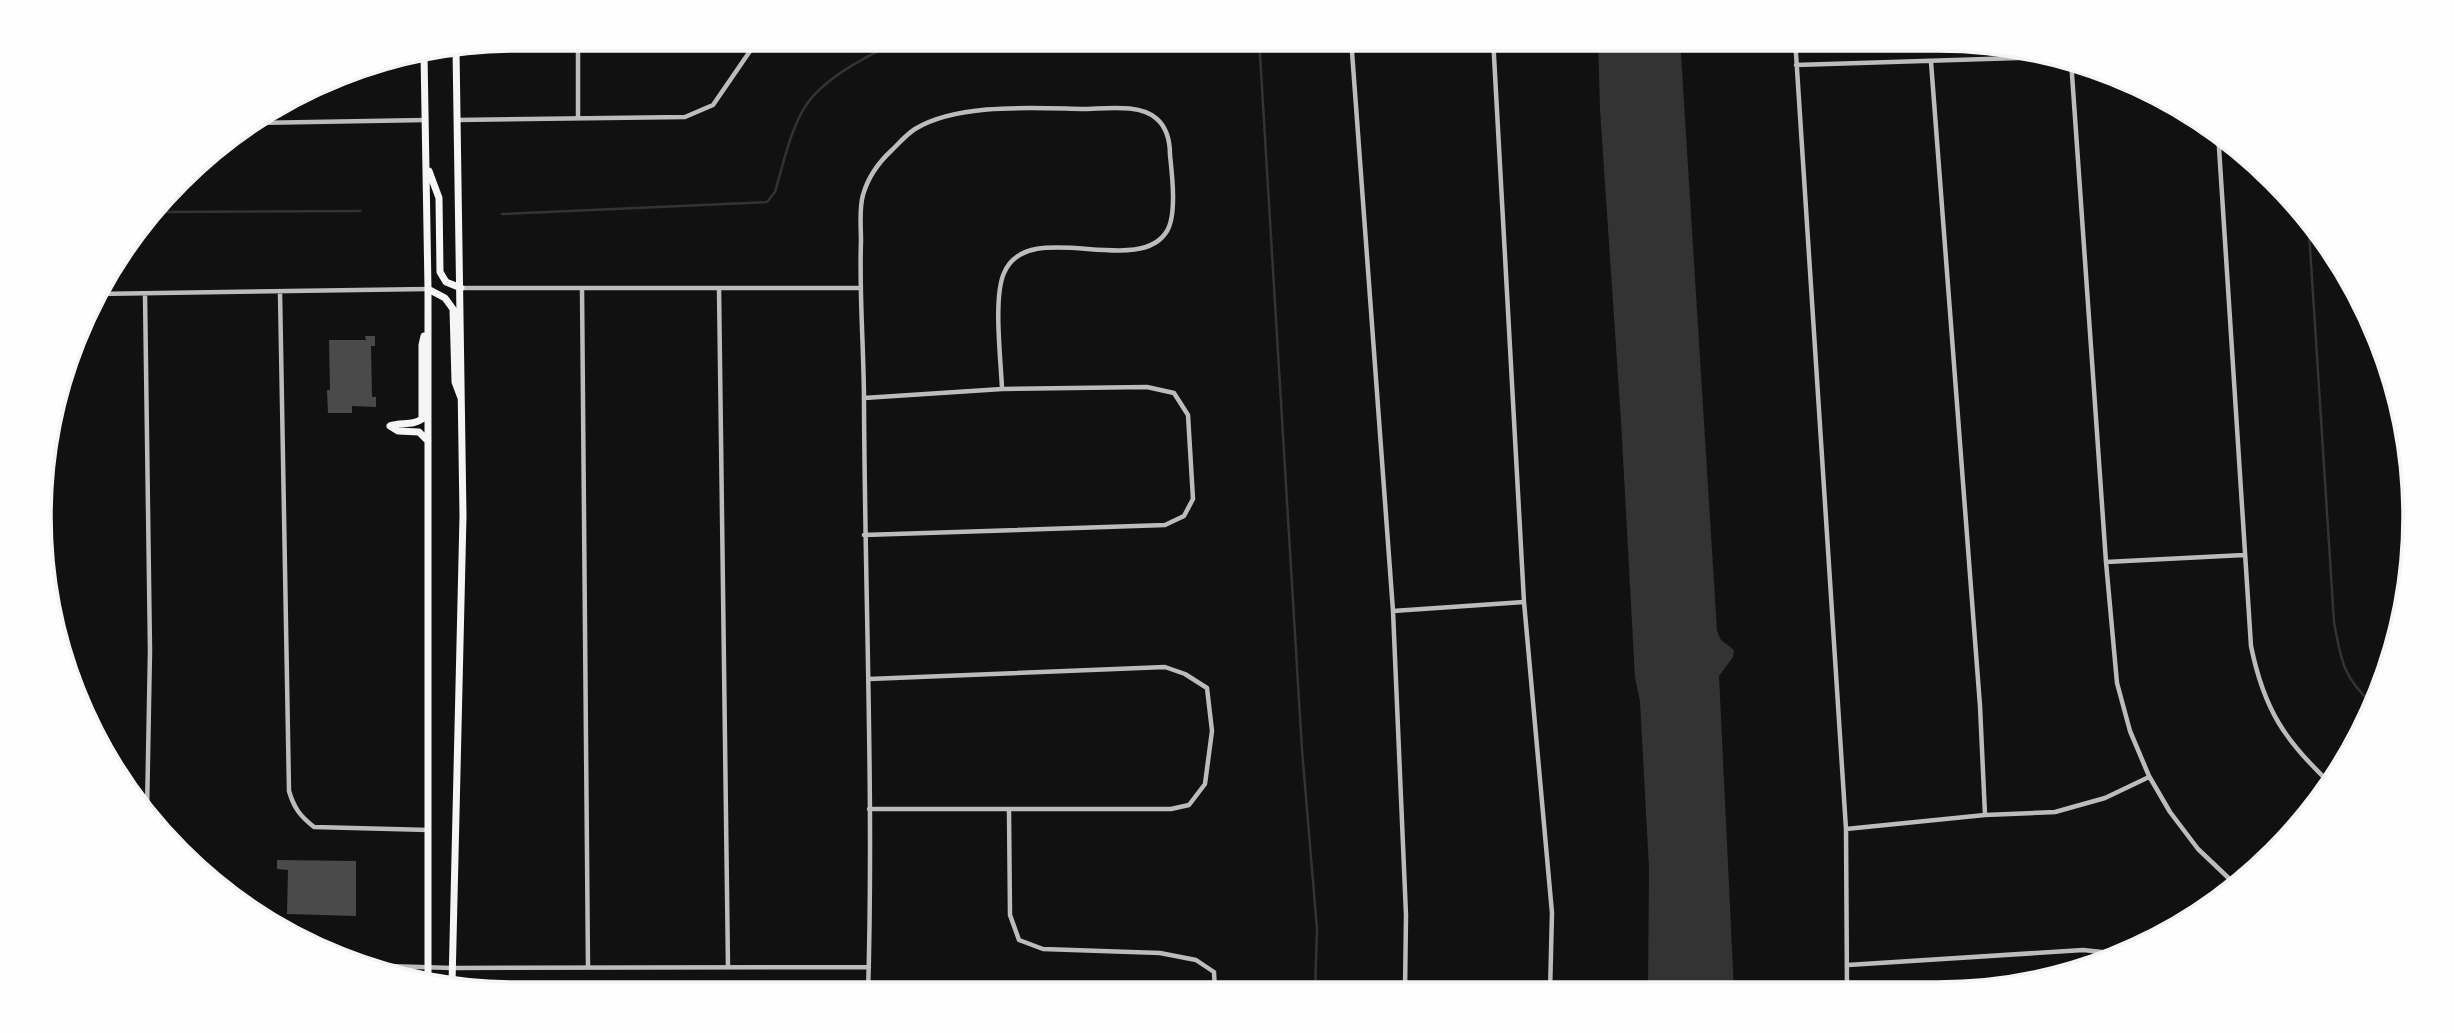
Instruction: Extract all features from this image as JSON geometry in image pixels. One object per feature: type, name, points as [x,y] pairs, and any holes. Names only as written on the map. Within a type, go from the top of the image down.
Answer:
[{"type":"main road","points":[[452,977],[463,516],[456,55]]},
{"type":"main road","points":[[425,60],[430,830],[428,973]]},
{"type":"main road","points":[[427,164],[439,198],[440,272],[446,282],[461,288]]},
{"type":"main road","points":[[428,289],[445,298],[453,309],[455,382],[462,401]]},
{"type":"main road","points":[[428,321],[422,345],[422,419],[390,426],[398,431],[419,432],[428,441]]},
{"type":"street","points":[[578,51],[578,118]]},
{"type":"street","points":[[457,120],[685,117],[713,105],[750,51]]},
{"type":"street","points":[[1352,51],[1392,611],[1406,915],[1405,982]]},
{"type":"street","points":[[1494,51],[1524,602],[1552,913],[1550,982]]},
{"type":"street","points":[[1795,51],[1846,829],[1847,982]]},
{"type":"street","points":[[1796,65],[2018,58]]},
{"type":"street","points":[[1931,62],[1980,706],[1985,815]]},
{"type":"street","points":[[2072,71],[2117,683],[2130,731],[2149,776],[2170,812],[2198,849],[2230,879]]},
{"type":"street","points":[[868,982],[869,679],[864,535],[864,398],[859,288],[862,196],[878,163],[914,130],[954,112],[1039,108],[1141,111],[1160,121],[1168,136],[1170,149],[1171,219],[1165,234],[1152,244],[1134,249],[1042,249],[1025,252],[1011,262],[1003,275],[1000,293],[1002,389]]},
{"type":"street","points":[[268,123],[426,120]]},
{"type":"street","points":[[2219,145],[2251,646],[2264,696],[2289,740],[2323,777]]},
{"type":"street","points":[[461,288],[859,288]]},
{"type":"street","points":[[719,288],[729,967]]},
{"type":"street","points":[[108,294],[428,289]]},
{"type":"street","points":[[582,289],[588,967]]},
{"type":"street","points":[[280,292],[289,790],[294,807],[314,827],[430,830]]},
{"type":"street","points":[[145,294],[150,651],[147,800]]},
{"type":"street","points":[[864,398],[1002,389],[1147,387],[1174,393],[1188,415],[1193,499],[1184,516],[1165,525],[864,535]]},
{"type":"street","points":[[2106,562],[2244,555]]},
{"type":"street","points":[[1392,611],[1524,602]]},
{"type":"street","points":[[869,679],[1166,667],[1185,674],[1207,688],[1212,731],[1205,784],[1189,805],[1171,809],[869,809]]},
{"type":"street","points":[[1846,829],[1985,815],[2055,812],[2105,798],[2149,776]]},
{"type":"street","points":[[1009,811],[1010,915],[1019,940],[1043,948],[1160,953],[1196,960],[1214,972],[1214,982]]},
{"type":"street","points":[[1848,965],[2084,950],[2102,952]]},
{"type":"street","points":[[397,966],[869,967]]},
{"type":"shaded area","points":[[1598,51],[1681,51],[1717,631],[1721,640],[1734,650],[1733,657],[1719,676],[1734,982],[1648,982],[1649,868],[1640,701],[1635,678]]},
{"type":"building","points":[[365,336],[375,336],[375,346],[371,346],[372,397],[376,397],[376,407],[352,406],[352,413],[328,413],[329,340],[366,340]]},
{"type":"building","points":[[277,860],[356,861],[356,916],[287,914],[288,870],[277,869]]},
{"type":"waterway","points":[[502,214],[767,202],[775,192],[787,150],[803,110],[812,98],[837,76],[879,51]]},
{"type":"waterway","points":[[1260,51],[1302,750],[1317,929],[1315,982]]},
{"type":"waterway","points":[[164,212],[360,211]]},
{"type":"waterway","points":[[2309,236],[2334,622],[2345,668],[2355,686],[2366,698]]}]
